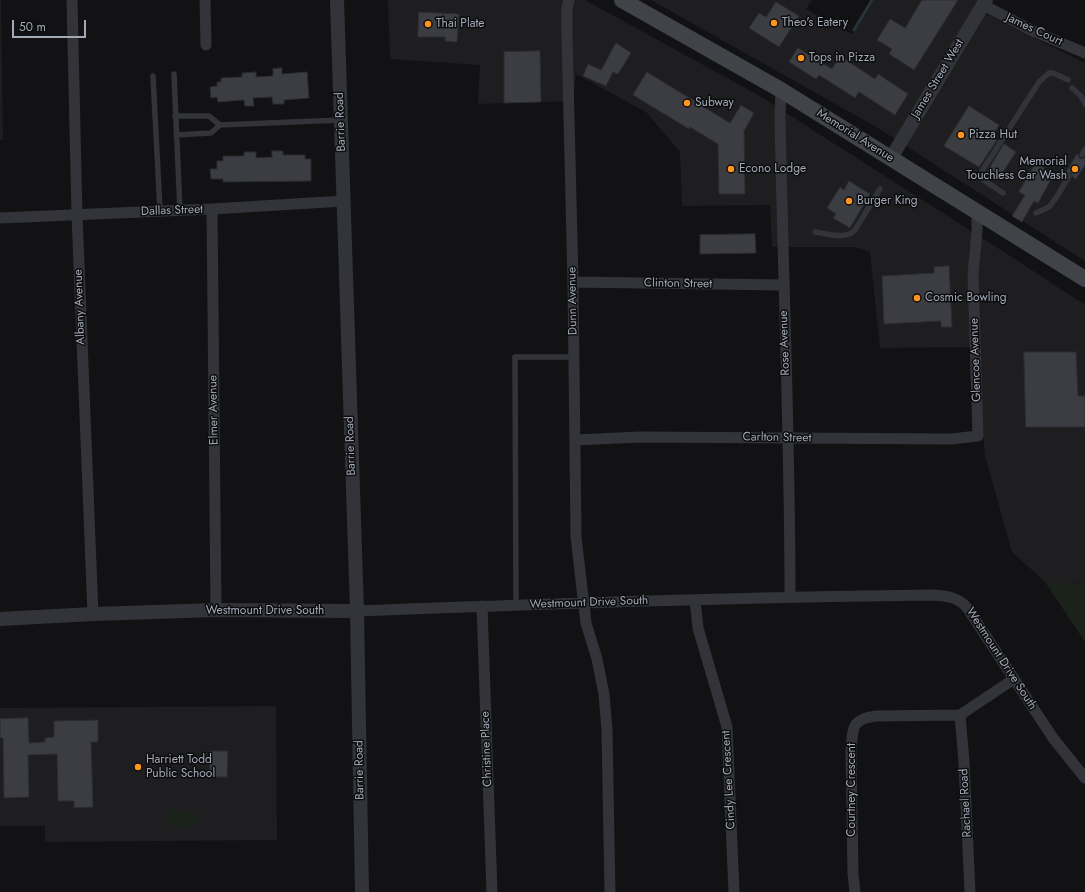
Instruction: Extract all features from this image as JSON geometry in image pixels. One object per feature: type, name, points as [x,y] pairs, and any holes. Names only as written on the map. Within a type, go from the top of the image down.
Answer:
[{"type":"main road","name":"Memorial Avenue","points":[[622,0],[781,90],[1085,279]]},
{"type":"street","name":"Albany Avenue","points":[[72,0],[77,215],[92,614]]},
{"type":"street","points":[[205,0],[206,45]]},
{"type":"street","name":"Barrie Road","points":[[337,0],[357,611],[362,892]]},
{"type":"street","name":"Dunn Avenue","points":[[569,0],[567,8],[567,35],[573,282],[576,537],[584,602]]},
{"type":"street","name":"James Court","points":[[985,3],[1035,32],[1085,53]]},
{"type":"street","name":"James Street West","points":[[891,158],[985,3]]},
{"type":"street","name":"Rose Avenue","points":[[781,90],[780,112],[783,285],[789,438],[790,596]]},
{"type":"street","name":"Dallas Street","points":[[0,218],[160,212],[344,201]]},
{"type":"street","name":"Elmer Avenue","points":[[212,209],[216,610]]},
{"type":"street","name":"Glencoe Avenue","points":[[977,213],[977,232],[973,274],[978,436]]},
{"type":"street","name":"Clinton Street","points":[[573,282],[783,285]]},
{"type":"street","name":"Carlton Street","points":[[575,440],[640,437],[951,439],[978,436]]},
{"type":"street","name":"Westmount Drive South","points":[[0,619],[216,610],[357,611],[790,596],[932,595],[952,597],[960,600],[968,608],[1053,738],[1085,778]]},
{"type":"street","name":"Cindy Lee Crescent","points":[[696,600],[698,628],[727,727],[734,892]]},
{"type":"street","points":[[584,602],[588,631],[597,659],[604,694],[608,730],[610,892]]},
{"type":"street","name":"Christine Place","points":[[482,606],[492,892]]},
{"type":"street","points":[[960,715],[1014,679]]},
{"type":"street","name":"Courtney Crescent","points":[[855,892],[853,874],[851,751],[853,732],[858,720],[864,717],[876,716],[960,715]]},
{"type":"street","name":"Rachael Road","points":[[960,715],[964,762],[970,892]]},
{"type":"lane","points":[[1003,193],[982,179],[982,171],[1039,82],[1049,72],[1068,80]]},
{"type":"lane","points":[[174,74],[180,211]]},
{"type":"lane","points":[[154,76],[160,212]]},
{"type":"lane","points":[[1072,88],[1081,96],[1085,104]]},
{"type":"lane","points":[[175,116],[209,116],[220,125]]},
{"type":"lane","points":[[176,134],[211,133],[220,125],[341,120]]},
{"type":"lane","points":[[1082,155],[1085,149]]},
{"type":"lane","points":[[1036,213],[1049,207],[1069,176]]},
{"type":"lane","points":[[815,232],[846,236],[852,234],[880,188]]},
{"type":"lane","points":[[516,605],[515,357],[574,357]]},
{"type":"shaded area","points":[[1,0],[3,140],[0,140]]},
{"type":"shaded area","points":[[388,0],[585,0],[758,95],[1085,305],[1085,584],[1045,582],[1012,552],[985,456],[975,347],[880,348],[870,252],[856,247],[772,247],[770,205],[682,206],[680,152],[646,112],[576,74],[573,101],[478,104],[480,65],[390,59]]},
{"type":"shaded area","points":[[651,0],[812,0],[806,9],[852,34],[872,0],[984,0],[978,10],[1085,63],[1085,261],[878,128]]},
{"type":"shaded area","points":[[1045,582],[1085,584],[1085,642]]},
{"type":"shaded area","name":"Harriett Todd Public School","points":[[276,706],[277,840],[45,842],[45,826],[0,826],[0,708]]},
{"type":"shaded area","points":[[174,808],[182,813],[192,812],[201,819],[189,828],[169,827],[164,821],[168,811]]},
{"type":"building","points":[[922,0],[958,0],[914,70],[889,54],[892,49],[877,40],[890,19],[905,28]]},
{"type":"building","name":"Theo's Eatery","points":[[776,2],[799,16],[779,47],[749,28],[759,13],[766,17]]},
{"type":"building","points":[[419,12],[459,14],[457,42],[445,41],[445,37],[418,37]]},
{"type":"building","points":[[616,43],[631,53],[618,74],[613,72],[606,86],[583,76],[588,64],[601,70]]},
{"type":"building","points":[[798,48],[832,69],[840,56],[875,79],[878,74],[908,94],[895,115],[859,92],[855,98],[819,75],[816,79],[789,62]]},
{"type":"building","points":[[540,51],[541,102],[504,103],[504,52]]},
{"type":"building","points":[[282,68],[282,74],[307,72],[309,98],[284,100],[284,104],[273,104],[272,97],[253,98],[254,106],[245,106],[244,100],[218,102],[217,97],[211,98],[210,87],[217,86],[217,82],[221,82],[221,78],[242,77],[242,73],[256,72],[256,77],[273,76],[273,69]]},
{"type":"building","points":[[647,72],[730,123],[741,105],[754,113],[744,131],[745,194],[719,194],[718,144],[690,127],[689,129],[633,95]]},
{"type":"building","points":[[969,106],[999,125],[992,137],[997,140],[979,167],[944,146]]},
{"type":"building","points":[[1004,144],[1016,152],[997,181],[986,174]]},
{"type":"building","points":[[272,151],[283,151],[283,155],[305,155],[305,159],[311,159],[311,181],[223,182],[223,179],[211,179],[210,169],[217,169],[217,161],[223,161],[223,156],[244,156],[244,152],[256,152],[256,158],[272,157]]},
{"type":"building","name":"Memorial Touchless Car Wash","points":[[1077,154],[1080,159],[1085,158],[1085,165],[1076,179],[1071,173],[1066,173]]},
{"type":"building","points":[[1036,163],[1054,174],[1038,203],[1034,201],[1022,222],[1012,216],[1025,195],[1019,192]]},
{"type":"building","name":"Burger King","points":[[849,181],[870,194],[850,228],[833,218],[836,214],[827,208],[840,187],[844,190]]},
{"type":"building","points":[[755,234],[756,253],[700,254],[700,235]]},
{"type":"building","name":"Cosmic Bowling","points":[[949,266],[952,327],[941,327],[941,321],[884,324],[882,276],[934,273],[934,267]]},
{"type":"building","points":[[1024,352],[1076,352],[1078,396],[1085,396],[1085,427],[1026,427]]},
{"type":"building","points":[[28,718],[29,743],[45,742],[45,738],[54,737],[54,721],[98,720],[98,742],[91,742],[93,807],[74,808],[74,801],[58,801],[57,754],[28,755],[29,797],[4,798],[3,738],[0,738],[0,719]]},
{"type":"building","points":[[210,751],[228,751],[227,777],[210,777]]},
{"type":"waterway","points":[[854,30],[872,0]]},
{"type":"place","name":"Theo's Eatery","points":[[774,23]]},
{"type":"place","name":"Thai Plate","points":[[428,24]]},
{"type":"place","name":"Tops in Pizza","points":[[801,58]]},
{"type":"place","name":"Subway","points":[[687,103]]},
{"type":"place","name":"Pizza Hut","points":[[961,135]]},
{"type":"place","name":"Econo Lodge","points":[[731,169]]},
{"type":"place","name":"Memorial Touchless Car Wash","points":[[1075,169]]},
{"type":"place","name":"Burger King","points":[[849,201]]},
{"type":"place","name":"Cosmic Bowling","points":[[917,298]]},
{"type":"place","name":"Harriett Todd Public School","points":[[138,767]]}]
